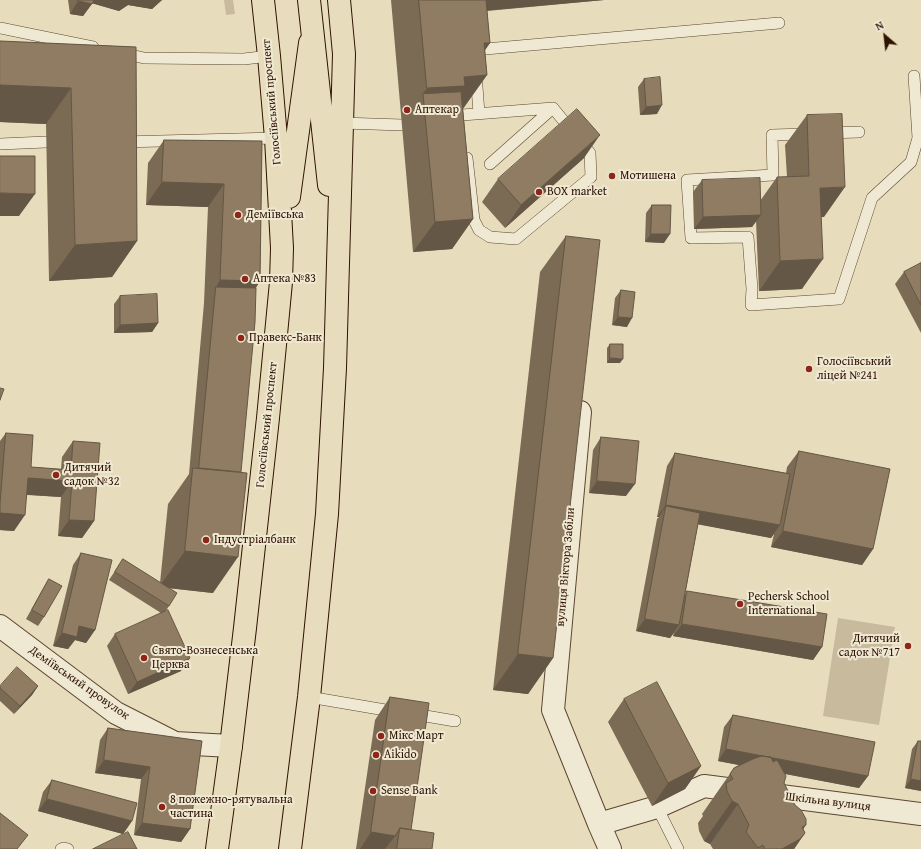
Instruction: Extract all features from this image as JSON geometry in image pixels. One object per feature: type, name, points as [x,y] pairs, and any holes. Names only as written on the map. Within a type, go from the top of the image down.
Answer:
[{"type":"main road","name":"Голосіївський проспект","points":[[217,849],[232,746],[268,418],[281,282],[282,248],[276,138],[263,0]]},
{"type":"main road","points":[[309,0],[338,277]]},
{"type":"main road","points":[[339,0],[344,54]]},
{"type":"main road","points":[[290,849],[309,697],[327,514],[335,368],[344,54],[347,0]]},
{"type":"main road","points":[[282,248],[312,26]]},
{"type":"street","name":"вулиця Віктора Забіли","points":[[582,392],[553,710],[610,849]]},
{"type":"street","name":"Деміївський провулок","points":[[0,626],[116,713],[175,743],[232,746]]},
{"type":"street","name":"Шкільна вулиця","points":[[599,824],[657,807],[704,786],[921,814]]},
{"type":"lane","points":[[479,113],[474,50],[779,23]]},
{"type":"lane","points":[[0,28],[144,58],[244,59],[269,56]]},
{"type":"lane","points":[[860,132],[772,135],[773,175],[687,180],[691,238],[748,237],[752,289],[751,305],[839,299],[872,198],[911,162],[919,137],[914,76]]},
{"type":"lane","points":[[440,124],[463,119],[479,113],[553,108]]},
{"type":"lane","points":[[466,145],[474,220],[479,230],[490,237],[516,239],[591,177],[590,153],[553,108]]},
{"type":"lane","points":[[490,164],[553,108]]},
{"type":"lane","points":[[342,123],[402,125]]},
{"type":"lane","points":[[111,142],[276,138]]},
{"type":"lane","points":[[0,144],[46,142]]},
{"type":"lane","points":[[309,697],[455,721]]},
{"type":"lane","points":[[657,807],[678,849]]},
{"type":"lane","points":[[61,849],[68,849]]},
{"type":"shaded area","points":[[224,0],[233,0],[235,14],[226,15]]},
{"type":"shaded area","points":[[838,618],[895,627],[879,725],[823,716]]},
{"type":"building","points":[[78,0],[94,0],[92,4]]},
{"type":"building","points":[[419,0],[486,0],[490,43],[484,43],[487,75],[464,77],[465,86],[427,88]]},
{"type":"building","points":[[0,41],[136,47],[137,241],[75,245],[71,88],[0,85]]},
{"type":"building","points":[[660,77],[662,105],[646,107],[644,79]]},
{"type":"building","points":[[461,92],[473,219],[435,222],[423,94]]},
{"type":"building","points":[[577,109],[600,135],[521,205],[498,179]]},
{"type":"building","points":[[842,114],[845,187],[820,188],[823,259],[780,261],[777,177],[809,176],[807,115]]},
{"type":"building","points":[[164,140],[262,141],[260,281],[220,280],[224,184],[162,182]]},
{"type":"building","points":[[0,156],[35,156],[35,194],[0,193]]},
{"type":"building","points":[[760,178],[761,215],[703,217],[702,180]]},
{"type":"building","points":[[652,205],[671,205],[670,234],[651,234]]},
{"type":"building","points":[[566,236],[600,240],[553,658],[518,654]]},
{"type":"building","points":[[921,263],[921,305],[904,272]]},
{"type":"building","points":[[216,287],[256,288],[255,322],[241,472],[199,468]]},
{"type":"building","points":[[621,290],[635,292],[632,318],[618,317]]},
{"type":"building","points":[[157,294],[158,323],[120,325],[120,296]]},
{"type":"building","points":[[610,344],[623,344],[623,359],[610,358]]},
{"type":"building","points":[[0,388],[4,389],[0,400]]},
{"type":"building","points":[[6,433],[33,435],[31,467],[71,470],[73,441],[100,443],[94,521],[69,520],[72,481],[28,478],[25,515],[0,513]]},
{"type":"building","points":[[601,437],[639,441],[635,484],[597,481]]},
{"type":"building","points":[[799,451],[890,469],[873,549],[783,531]]},
{"type":"building","points":[[675,453],[790,474],[780,525],[666,505]]},
{"type":"building","points":[[193,468],[247,473],[238,557],[185,551]]},
{"type":"building","points":[[666,506],[700,513],[679,625],[645,619]]},
{"type":"building","points":[[81,553],[112,560],[95,630],[79,626],[77,637],[62,633]]},
{"type":"building","points":[[123,559],[177,593],[169,606],[115,572]]},
{"type":"building","points":[[49,579],[62,586],[44,617],[32,610]]},
{"type":"building","points":[[687,591],[827,614],[822,647],[682,624]]},
{"type":"building","name":"Свято-Вознесенська Церква","points":[[168,610],[190,658],[137,682],[115,634]]},
{"type":"building","points":[[17,667],[38,686],[20,706],[0,688],[0,686]]},
{"type":"building","points":[[657,682],[701,766],[668,783],[624,699]]},
{"type":"building","points":[[390,697],[429,703],[411,830],[400,828],[395,836],[371,832]]},
{"type":"building","points":[[733,715],[875,742],[868,776],[726,749]]},
{"type":"building","name":"8 пожежно-рятувальна частина","points":[[108,728],[202,741],[190,829],[142,823],[150,767],[104,760]]},
{"type":"building","points":[[918,741],[921,741],[921,781],[911,779]]},
{"type":"building","points":[[762,756],[771,757],[773,762],[777,760],[786,776],[784,783],[795,805],[801,810],[806,819],[806,825],[802,827],[805,833],[800,839],[782,849],[765,849],[763,845],[758,848],[746,832],[749,825],[738,804],[732,801],[727,791],[726,783],[733,779],[730,774],[734,768]]},
{"type":"building","points":[[52,780],[137,803],[132,821],[47,799]]},
{"type":"building","points":[[0,813],[28,835],[17,849],[0,849]]},
{"type":"building","points":[[400,828],[434,833],[432,849],[397,849]]},
{"type":"building","points":[[128,832],[137,849],[93,849]]},
{"type":"place","name":"Аптекар","points":[[407,110]]},
{"type":"place","name":"Мотишена","points":[[612,176]]},
{"type":"place","name":"BOX market","points":[[539,192]]},
{"type":"place","name":"Деміївська","points":[[238,215]]},
{"type":"place","name":"Аптека №83","points":[[245,279]]},
{"type":"place","name":"Правекс-Банк","points":[[241,338]]},
{"type":"place","name":"Голосіївський ліцей №241","points":[[809,369]]},
{"type":"place","name":"Дитячий садок №32","points":[[56,475]]},
{"type":"place","name":"Індустріалбанк","points":[[206,540]]},
{"type":"place","name":"Pechersk School International","points":[[740,604]]},
{"type":"place","name":"Дитячий садок №717","points":[[908,646]]},
{"type":"place","name":"Свято-Вознесенська Церква","points":[[144,658]]},
{"type":"place","name":"Мікс Март","points":[[381,736]]},
{"type":"place","name":"Aikido","points":[[376,755]]},
{"type":"place","name":"Sense Bank","points":[[373,791]]},
{"type":"place","name":"8 пожежно-рятувальна частина","points":[[162,807]]}]
